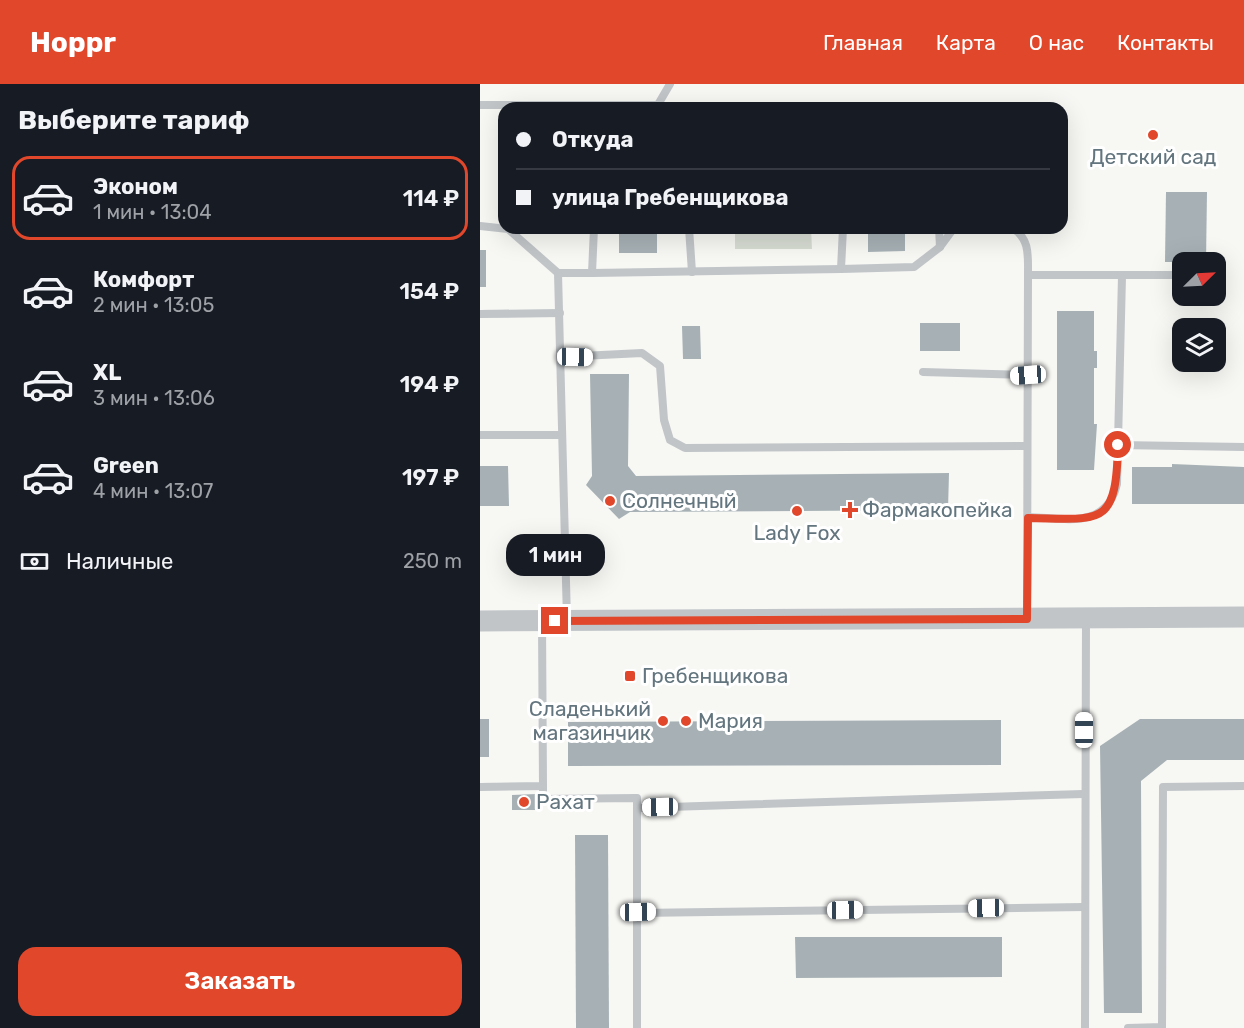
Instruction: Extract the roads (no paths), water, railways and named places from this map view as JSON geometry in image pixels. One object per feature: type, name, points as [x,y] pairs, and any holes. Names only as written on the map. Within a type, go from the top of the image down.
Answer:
[{"type":"street","points":[[480,621],[1244,617]]},
{"type":"lane","points":[[660,102],[670,84]]},
{"type":"lane","points":[[480,105],[498,105]]},
{"type":"lane","points":[[480,226],[498,228]]},
{"type":"lane","points":[[514,234],[558,273],[914,267],[940,247],[950,234]]},
{"type":"lane","points":[[592,273],[594,234]]},
{"type":"lane","points":[[689,234],[692,272]]},
{"type":"lane","points":[[841,269],[843,234]]},
{"type":"lane","points":[[939,234],[940,247]]},
{"type":"lane","points":[[1022,234],[1028,249],[1027,619]]},
{"type":"lane","points":[[558,273],[567,621]]},
{"type":"lane","points":[[1028,275],[1172,275]]},
{"type":"lane","points":[[1028,518],[1083,518],[1105,510],[1113,498],[1117,484],[1122,276]]},
{"type":"lane","points":[[480,314],[560,313]]},
{"type":"lane","points":[[561,357],[642,353],[660,366],[664,420],[669,440],[686,448],[1027,446]]},
{"type":"lane","points":[[923,372],[1028,375]]},
{"type":"lane","points":[[480,435],[562,435]]},
{"type":"lane","points":[[1118,445],[1244,447]]},
{"type":"lane","points":[[1085,1028],[1083,794],[1086,618]]},
{"type":"lane","points":[[542,621],[543,799],[637,798],[637,1028]]},
{"type":"lane","points":[[480,787],[543,786]]},
{"type":"lane","points":[[1128,1028],[1162,1027],[1163,787],[1244,786]]},
{"type":"lane","points":[[637,808],[1083,794]]},
{"type":"lane","points":[[638,912],[1084,907]]},
{"type":"place","name":"Детский сад","points":[[1153,135]]},
{"type":"place","name":"Солнечный","points":[[610,501]]},
{"type":"place","name":"Фармакопейка","points":[[850,510]]},
{"type":"place","name":"Lady Fox","points":[[797,511]]},
{"type":"place","name":"Гребенщикова","points":[[630,676]]},
{"type":"place","name":"Сладенький магазинчик","points":[[663,721]]},
{"type":"place","name":"Мария","points":[[686,721]]},
{"type":"place","name":"Рахат","points":[[524,802]]}]
